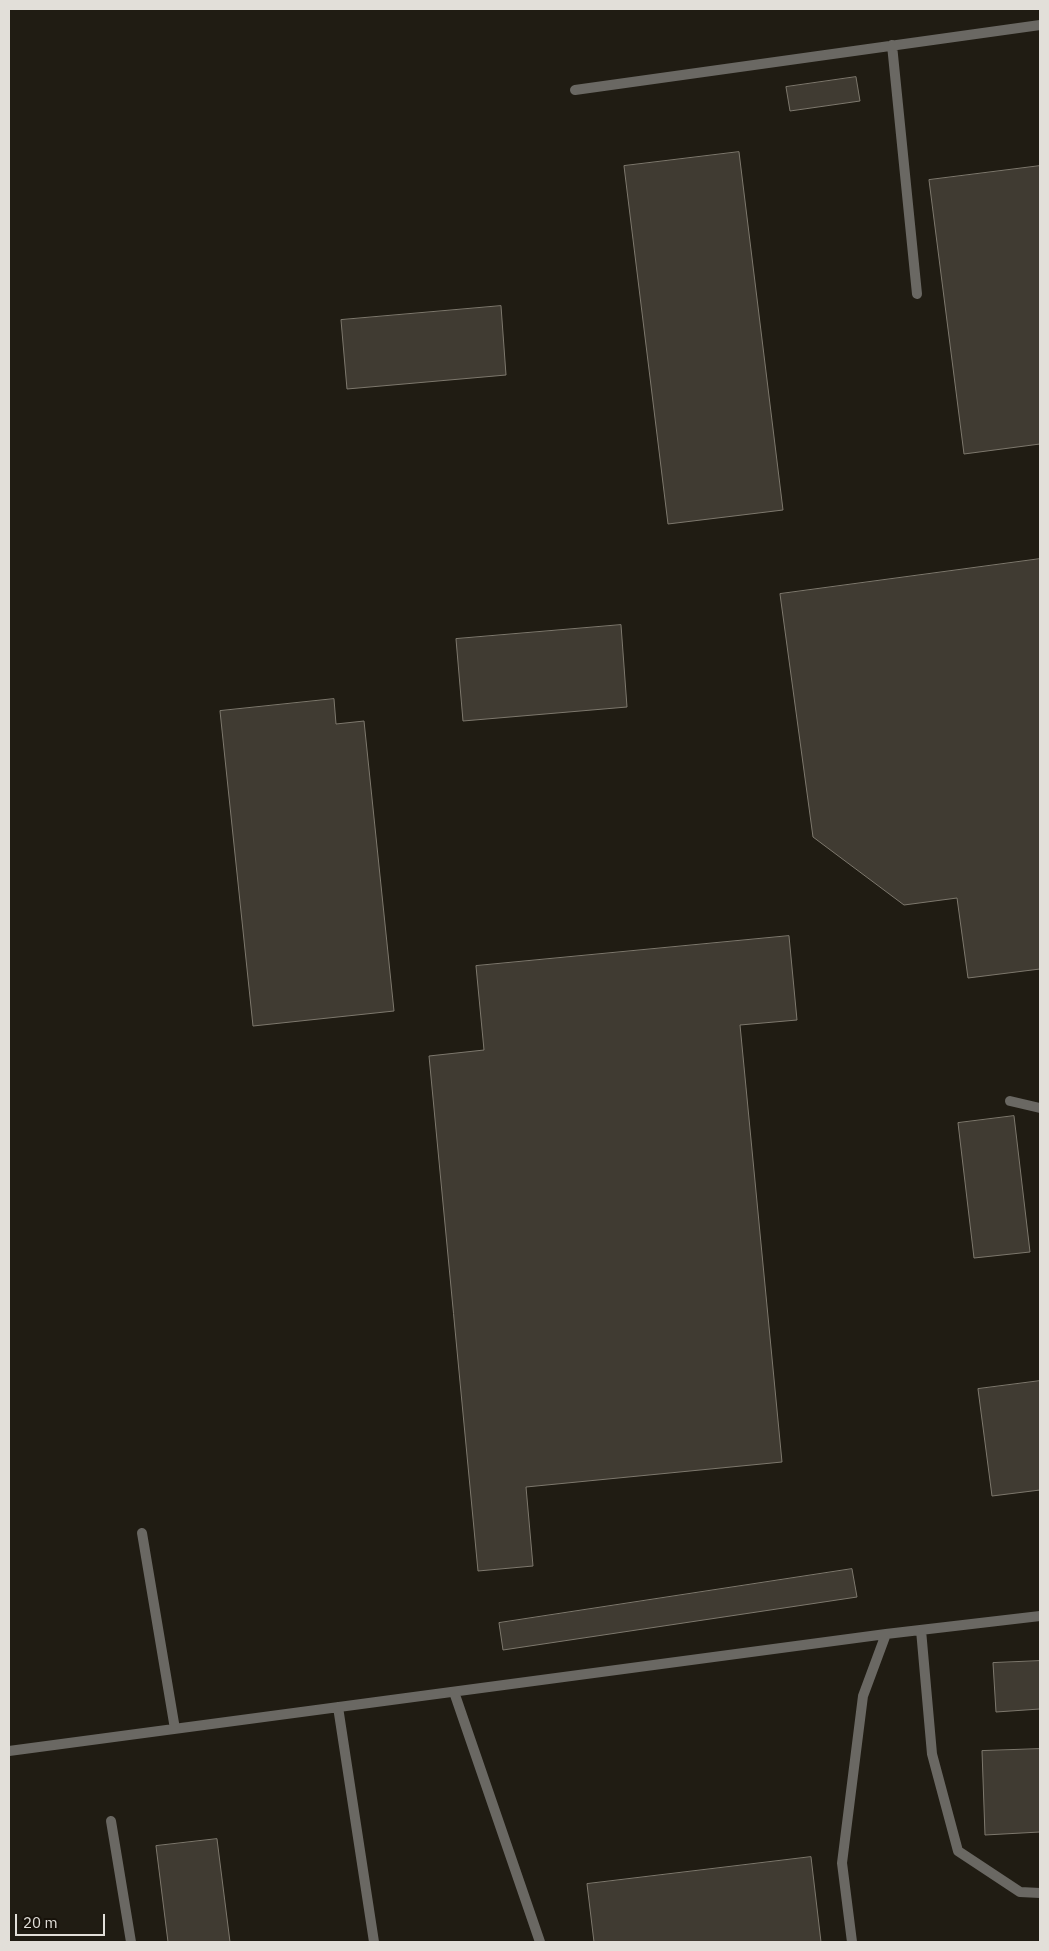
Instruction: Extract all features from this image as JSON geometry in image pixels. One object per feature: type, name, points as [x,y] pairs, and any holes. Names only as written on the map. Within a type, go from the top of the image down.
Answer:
[{"type":"lane","points":[[575,90],[1040,25]]},
{"type":"lane","points":[[892,45],[917,294]]},
{"type":"lane","points":[[1010,1101],[1040,1108]]},
{"type":"lane","points":[[142,1533],[175,1729]]},
{"type":"lane","points":[[9,1750],[886,1634],[1040,1616]]},
{"type":"lane","points":[[922,1630],[932,1754],[958,1851],[1020,1892],[1040,1893]]},
{"type":"lane","points":[[852,1942],[842,1863],[863,1696],[886,1634]]},
{"type":"lane","points":[[454,1692],[540,1942]]},
{"type":"lane","points":[[338,1707],[374,1942]]},
{"type":"lane","points":[[110,1821],[131,1942]]},
{"type":"building","points":[[856,77],[860,101],[790,111],[786,87]]},
{"type":"building","points":[[739,152],[783,510],[668,524],[624,166]]},
{"type":"building","points":[[1040,166],[1040,444],[964,454],[929,180]]},
{"type":"building","points":[[501,306],[506,375],[347,389],[341,320]]},
{"type":"building","points":[[1040,559],[1040,969],[968,978],[957,898],[904,905],[813,837],[780,594]]},
{"type":"building","points":[[621,625],[627,707],[463,721],[456,639]]},
{"type":"building","points":[[334,699],[336,724],[364,721],[394,1011],[253,1026],[220,711]]},
{"type":"building","points":[[789,936],[797,1020],[740,1025],[782,1462],[526,1487],[533,1566],[478,1571],[429,1056],[484,1050],[476,966]]},
{"type":"building","points":[[1014,1116],[1030,1252],[974,1258],[958,1123]]},
{"type":"building","points":[[1040,1381],[1040,1490],[992,1496],[978,1389]]},
{"type":"building","points":[[852,1569],[857,1597],[503,1650],[499,1623]]},
{"type":"building","points":[[1040,1661],[1040,1709],[996,1712],[993,1663]]},
{"type":"building","points":[[1040,1749],[1040,1832],[985,1835],[982,1751]]},
{"type":"building","points":[[217,1839],[230,1942],[168,1942],[156,1846]]},
{"type":"building","points":[[811,1857],[821,1942],[594,1942],[587,1884]]}]
